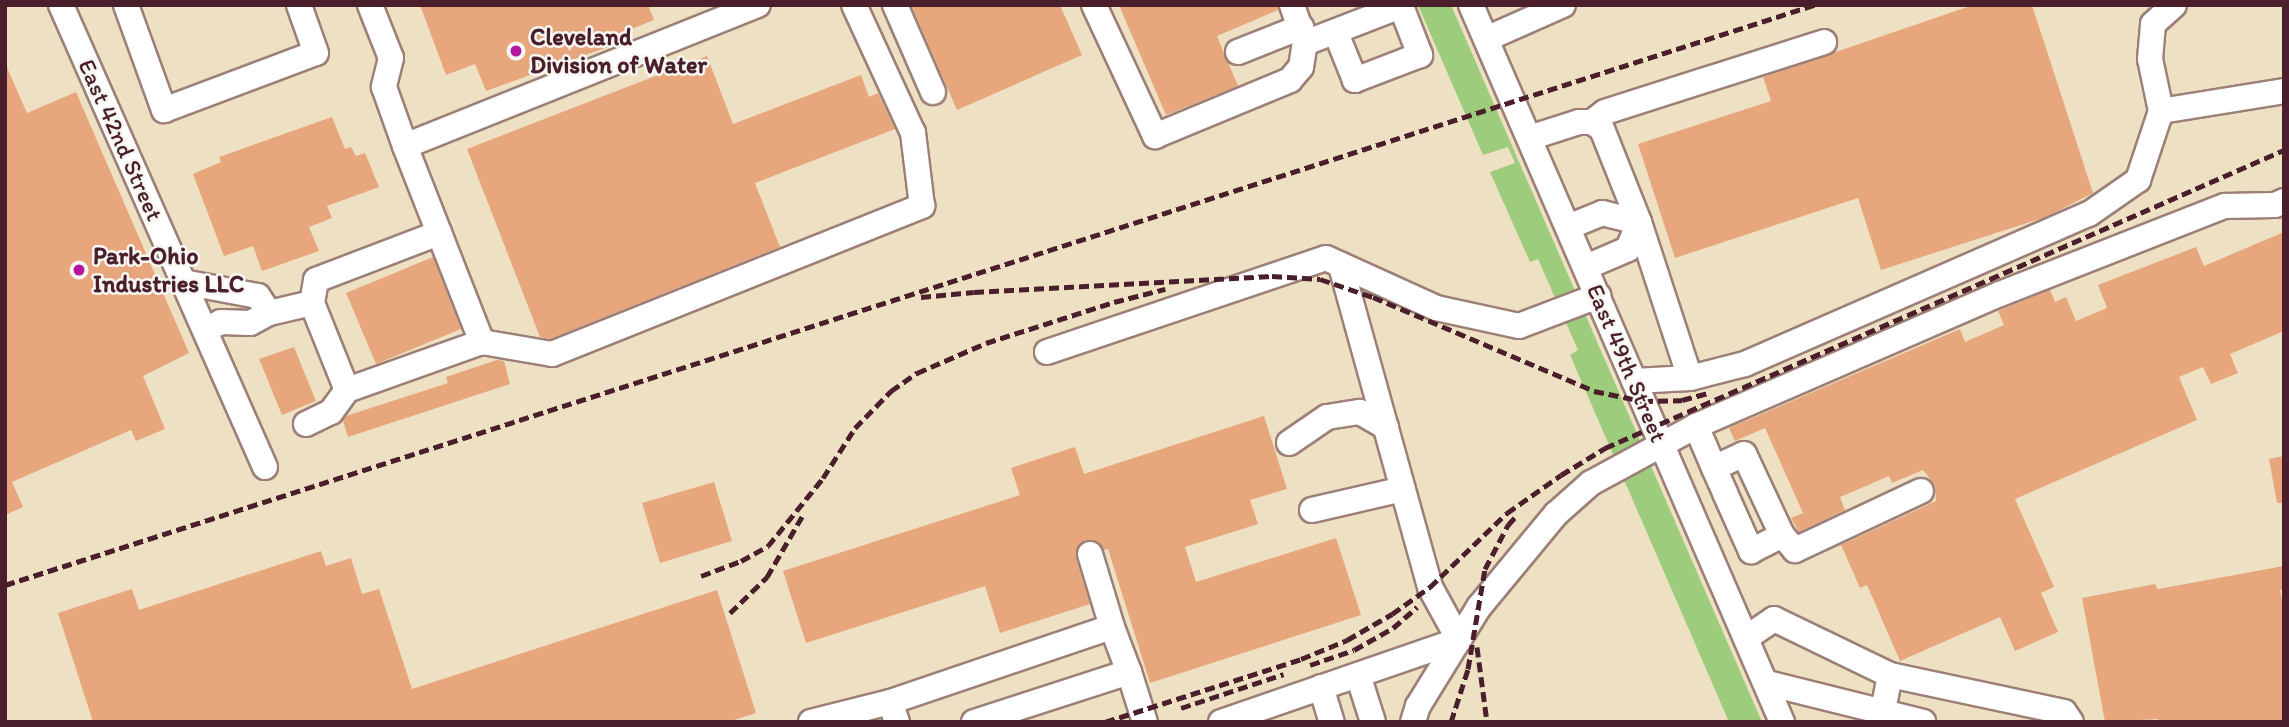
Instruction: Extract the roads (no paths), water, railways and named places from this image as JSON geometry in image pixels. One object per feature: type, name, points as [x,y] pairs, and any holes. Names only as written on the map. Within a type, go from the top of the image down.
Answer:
[{"type":"street","name":"East 42nd Street","points":[[61,5],[265,467]]},
{"type":"street","points":[[126,5],[164,110],[316,52],[299,5]]},
{"type":"street","points":[[370,5],[391,58],[384,87],[482,342]]},
{"type":"street","points":[[405,146],[725,11],[758,5]]},
{"type":"street","points":[[306,424],[331,412],[347,390],[482,342],[552,354],[922,206],[913,133],[854,5]]},
{"type":"street","points":[[895,5],[933,92]]},
{"type":"street","points":[[1094,5],[1155,136],[1290,80],[1301,68],[1299,25]]},
{"type":"street","name":"East 49th Street","points":[[1471,5],[1782,722]]},
{"type":"street","points":[[1486,39],[1563,5]]},
{"type":"street","points":[[1634,381],[1690,378],[1745,364],[2089,214],[2138,180],[2161,111],[2150,59],[2153,24],[2174,5]]},
{"type":"street","points":[[1238,52],[1299,25],[1336,33]]},
{"type":"street","points":[[1529,138],[1579,122],[1592,122],[1605,113],[1824,42]]},
{"type":"street","points":[[2161,111],[2284,91]]},
{"type":"street","points":[[1592,122],[1602,130],[1639,222],[1690,378]]},
{"type":"street","points":[[1413,722],[1418,706],[1479,607],[1556,514],[1591,483],[1696,426],[2000,294],[2225,206],[2275,205],[2284,201]]},
{"type":"street","points":[[1568,227],[1602,213],[1639,222]]},
{"type":"street","points":[[1586,267],[1628,249],[1639,222]]},
{"type":"street","points":[[347,390],[312,303],[316,280],[439,233]]},
{"type":"street","points":[[1047,352],[1326,258],[1436,308],[1519,326],[1598,296]]},
{"type":"street","points":[[1341,265],[1430,587],[1459,640]]},
{"type":"street","points":[[184,282],[258,296],[269,313]]},
{"type":"street","points":[[205,330],[221,322],[250,323],[269,313],[312,303]]},
{"type":"street","points":[[1289,443],[1327,417],[1360,412],[1386,427]]},
{"type":"street","points":[[1696,426],[1751,551],[1782,535]]},
{"type":"street","points":[[1714,468],[1744,454],[1782,535],[1795,550],[1922,491]]},
{"type":"street","points":[[1312,510],[1403,489]]},
{"type":"street","points":[[1689,508],[1725,493]]},
{"type":"street","points":[[1090,554],[1145,722]]},
{"type":"street","points":[[1746,638],[1774,619],[1890,675],[2064,712],[2071,722]]},
{"type":"street","points":[[811,722],[893,712],[1112,627]]},
{"type":"street","points":[[1221,722],[1459,640]]},
{"type":"street","points":[[974,722],[1129,672]]},
{"type":"street","points":[[1358,675],[1373,722]]},
{"type":"street","points":[[1883,712],[1890,675]]},
{"type":"street","points":[[1766,683],[1923,722]]},
{"type":"street","points":[[1321,687],[1332,722]]},
{"type":"railway","points":[[5,585],[1814,5]]},
{"type":"railway","points":[[1105,722],[1301,659],[1347,640],[1392,614],[1430,587],[1507,513],[1605,448],[2284,150]]},
{"type":"railway","points":[[921,297],[1272,276],[1320,279],[1373,297],[1594,391],[1643,401],[1682,400],[1709,393]]},
{"type":"railway","points":[[701,576],[741,561],[768,546],[823,478],[855,428],[891,391],[917,373],[986,343],[1114,302],[1165,289]]},
{"type":"railway","points":[[730,613],[767,577],[803,515]]},
{"type":"railway","points":[[1451,722],[1468,669],[1485,569],[1508,525],[1517,515]]},
{"type":"railway","points":[[1310,665],[1354,650],[1393,628],[1417,607]]},
{"type":"railway","points":[[1477,647],[1487,722]]},
{"type":"railway","points":[[1181,708],[1284,674]]},
{"type":"place","name":"Cleveland Division of Water","points":[[516,51]]},
{"type":"place","name":"Park-Ohio Industries LLC","points":[[79,270]]}]
